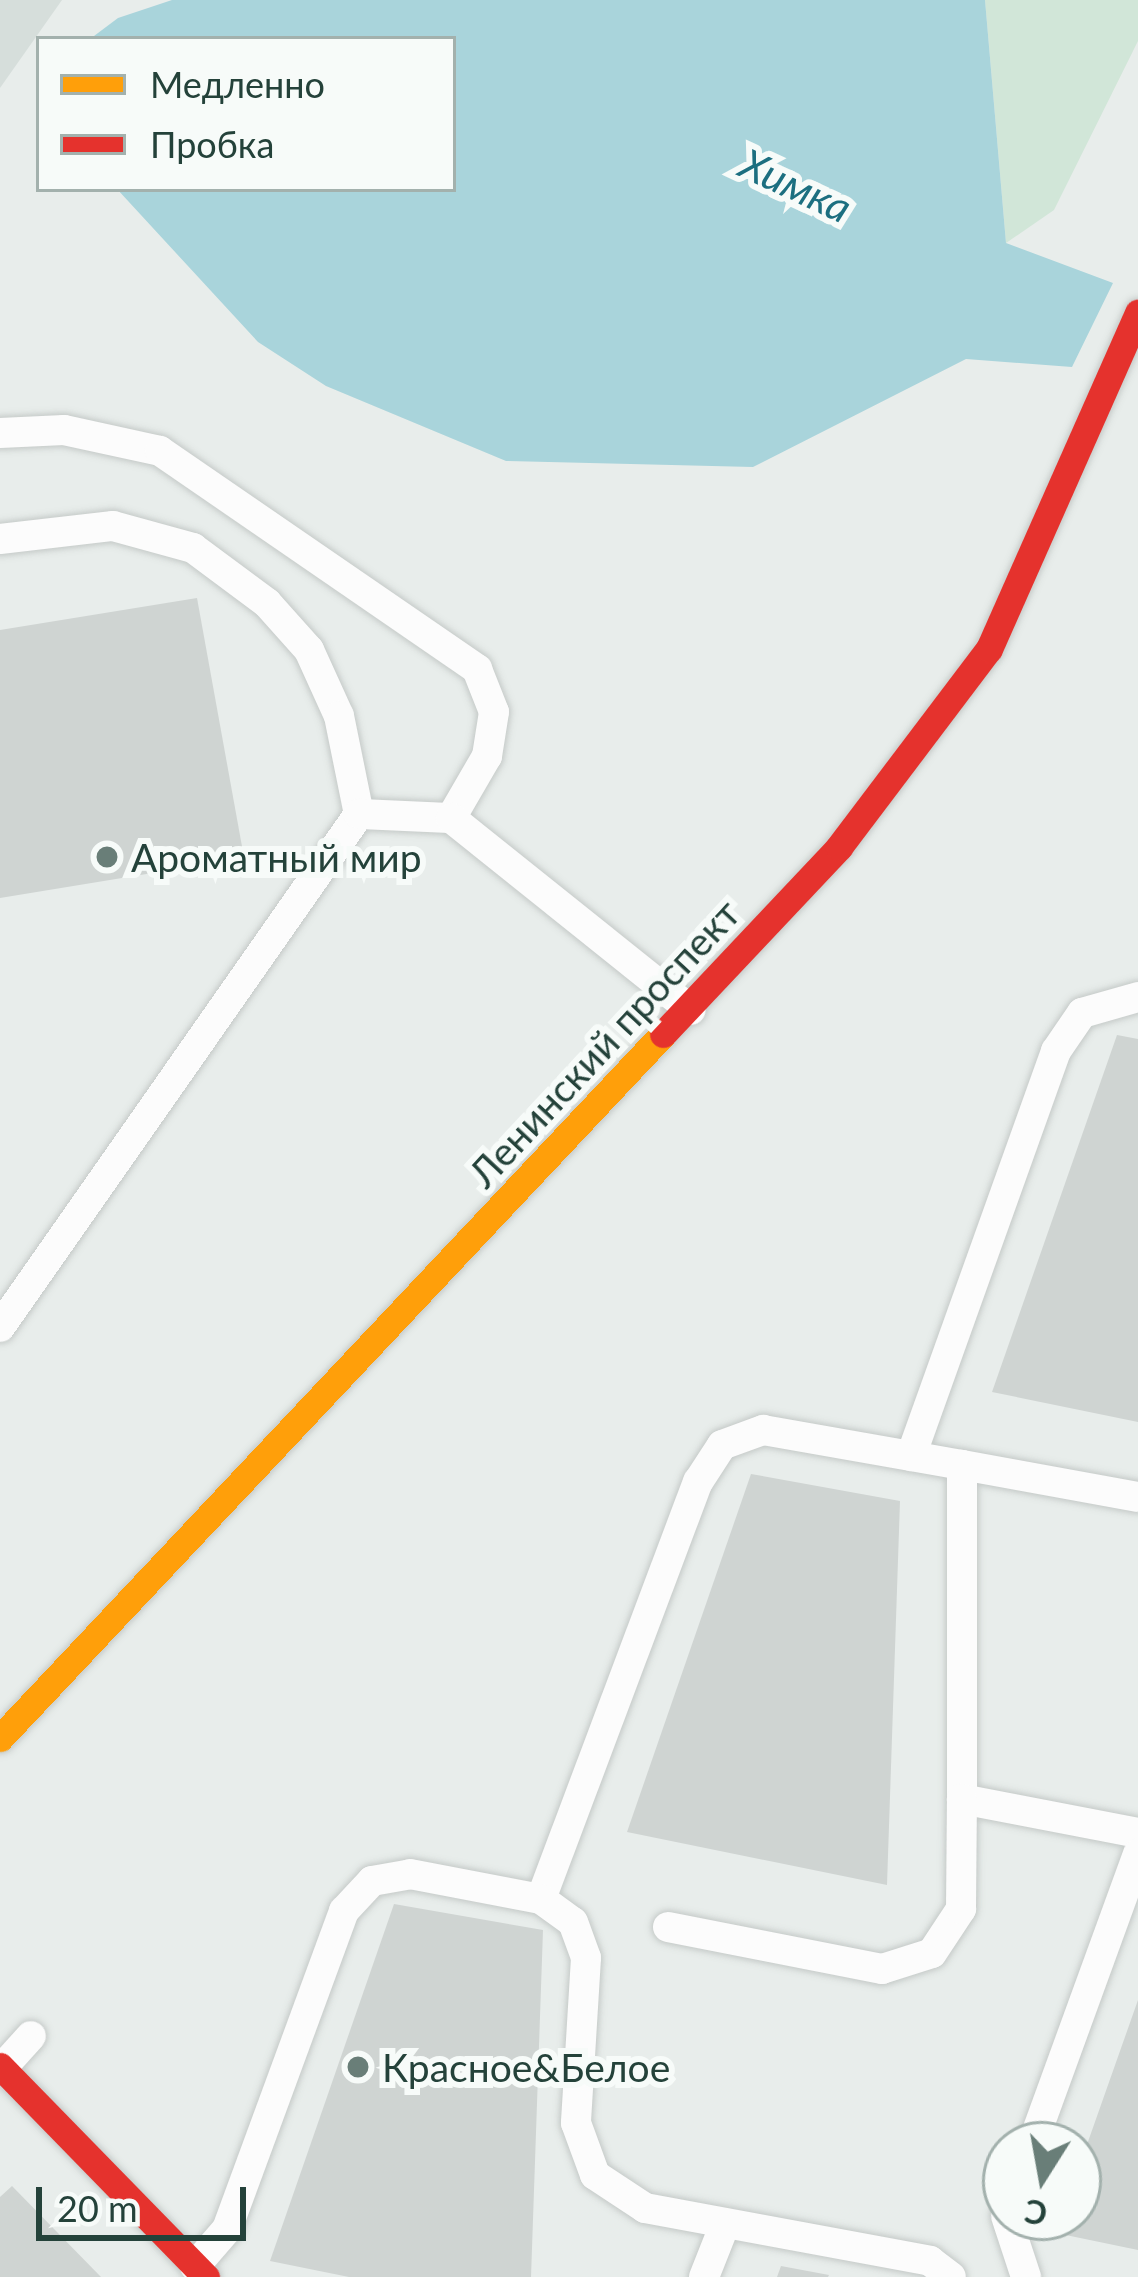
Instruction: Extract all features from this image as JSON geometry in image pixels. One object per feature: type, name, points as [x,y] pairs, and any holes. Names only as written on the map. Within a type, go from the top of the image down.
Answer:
[{"type":"main road","name":"Ленинский проспект","points":[[0,1738],[691,1010],[839,847],[988,649],[1138,313]]},
{"type":"main road","points":[[5,2080],[201,2271]]},
{"type":"lane","points":[[0,433],[64,430],[160,451],[477,669],[494,712],[490,734],[451,818]]},
{"type":"lane","points":[[0,539],[113,526],[193,548],[267,603],[309,650],[339,716],[359,814],[0,1327]]},
{"type":"lane","points":[[359,814],[451,818],[691,1010]]},
{"type":"lane","points":[[911,1456],[1055,1051],[1082,1013],[1138,997]]},
{"type":"lane","points":[[541,1899],[698,1482],[722,1445],[763,1430],[1138,1497]]},
{"type":"lane","points":[[668,1927],[882,1969],[932,1953],[961,1909],[962,1465]]},
{"type":"lane","points":[[962,1799],[1138,1833]]},
{"type":"lane","points":[[1041,2121],[1138,1854]]},
{"type":"lane","points":[[201,2271],[227,2229],[344,1911],[372,1882],[410,1874],[541,1899],[573,1922],[586,1958],[576,2123],[595,2175],[645,2208],[930,2261],[951,2277]]},
{"type":"lane","points":[[5,2080],[31,2036]]},
{"type":"lane","points":[[704,2277],[725,2224]]},
{"type":"lane","points":[[1014,2241],[1026,2277]]},
{"type":"shaded area","points":[[0,0],[62,0],[36,36],[0,88]]},
{"type":"green space","points":[[985,0],[1138,0],[1138,41],[1054,210],[1006,243]]},
{"type":"water","name":"Химка","points":[[172,0],[985,0],[1006,243],[1113,283],[1072,367],[966,359],[753,467],[506,461],[326,386],[258,342],[120,192],[456,192],[456,36],[94,36],[118,18]]},
{"type":"building","points":[[197,598],[243,852],[238,859],[0,898],[0,630]]},
{"type":"building","points":[[1117,1035],[1138,1039],[1138,1422],[992,1392]]},
{"type":"building","points":[[751,1474],[900,1501],[887,1885],[627,1832]]},
{"type":"building","points":[[394,1904],[543,1930],[531,2277],[349,2277],[270,2261]]},
{"type":"building","points":[[1138,2000],[1138,2250],[1095,2241],[1102,2241],[1102,2121],[1095,2121]]},
{"type":"building","points":[[12,2186],[101,2277],[0,2277],[0,2197]]},
{"type":"building","points":[[781,2266],[829,2275],[777,2277]]},
{"type":"traffic: slow","points":[[0,1738],[663,1034]]},
{"type":"traffic: jam","points":[[663,1034],[839,847],[989,649],[1138,313]]},
{"type":"traffic: jam","points":[[0,2066],[206,2277]]},
{"type":"place","name":"Ароматный мир","points":[[107,857]]},
{"type":"place","name":"Красное&Белое","points":[[358,2067]]}]
